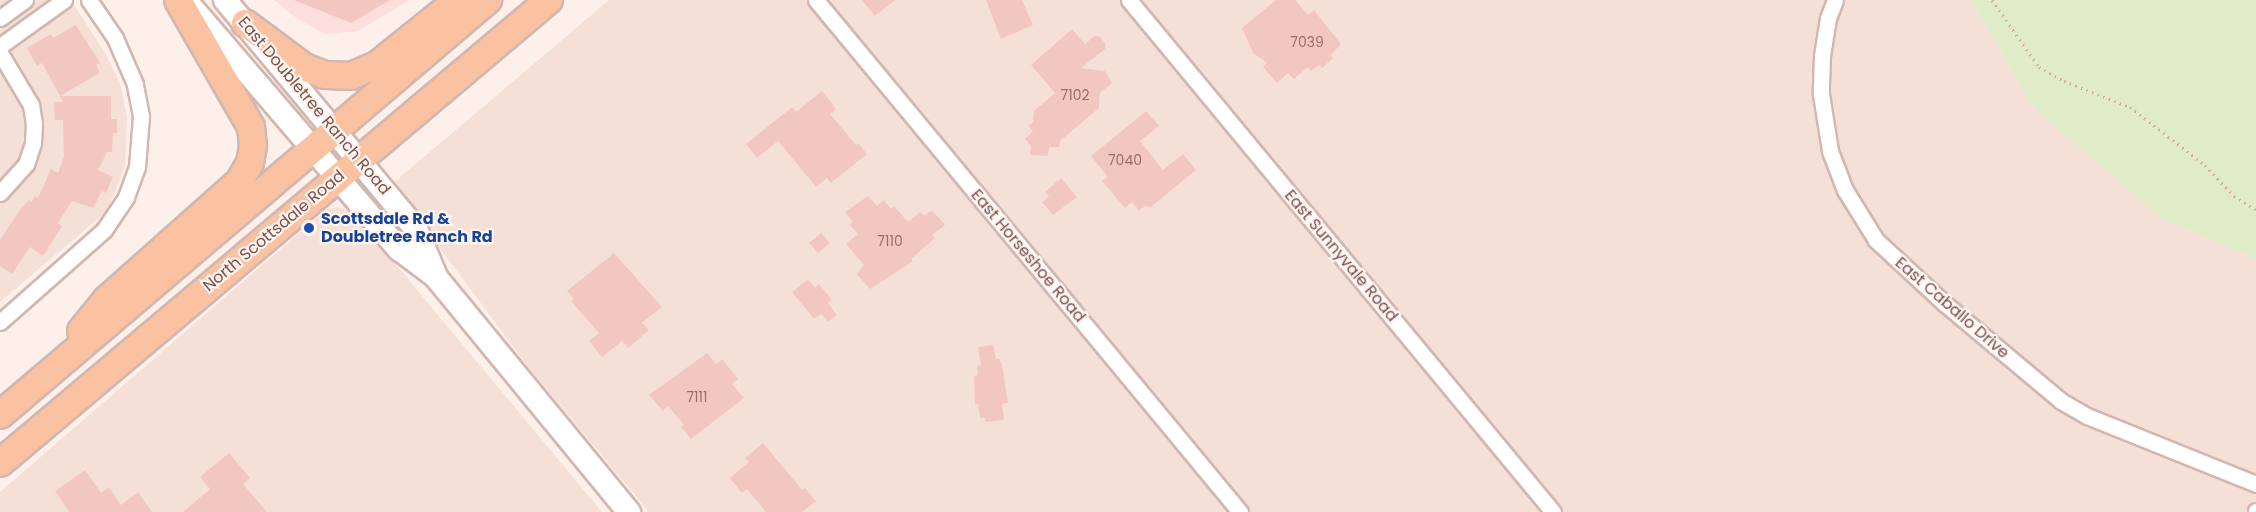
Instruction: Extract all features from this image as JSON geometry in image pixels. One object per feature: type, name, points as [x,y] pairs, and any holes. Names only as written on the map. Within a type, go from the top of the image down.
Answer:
[{"type":"main road","points":[[40,381],[106,300],[238,183],[250,163],[253,146],[251,127],[178,0]]},
{"type":"main road","name":"East Doubletree Ranch Road","points":[[185,0],[340,177],[399,249],[435,276],[629,512]]},
{"type":"main road","name":"East Doubletree Ranch Road","points":[[225,0],[360,159],[416,229],[435,276]]},
{"type":"main road","points":[[245,23],[304,67],[325,75],[351,76],[378,65],[458,0]]},
{"type":"main road","points":[[0,415],[488,0]]},
{"type":"main road","name":"North Scottsdale Road","points":[[0,464],[549,0]]},
{"type":"street","points":[[0,18],[25,0]]},
{"type":"street","points":[[0,46],[64,0]]},
{"type":"street","points":[[0,322],[104,230],[126,197],[137,167],[141,116],[135,84],[115,38],[89,0]]},
{"type":"street","name":"East Horseshoe Road","points":[[816,0],[1240,512]]},
{"type":"street","name":"East Sunnyvale Road","points":[[1129,0],[1553,512]]},
{"type":"street","name":"East Caballo Drive","points":[[1835,0],[1828,18],[1822,56],[1821,94],[1830,151],[1845,190],[1876,240],[1944,303],[2061,400],[2087,416],[2256,484]]},
{"type":"street","points":[[0,52],[31,105],[34,124],[33,142],[26,164],[0,193]]},
{"type":"path","points":[[1992,0],[2039,67],[2056,77],[2130,106],[2205,165],[2234,196],[2256,210]]},
{"type":"shaded area","points":[[0,0],[71,0],[105,53],[120,83],[127,117],[125,167],[107,211],[0,302]]},
{"type":"shaded area","points":[[274,0],[409,0],[358,31],[325,34],[292,15]]},
{"type":"shaded area","points":[[609,0],[1971,0],[2033,107],[2162,219],[2256,259],[2256,512],[649,512],[529,368],[392,184]]},
{"type":"shaded area","points":[[338,207],[353,213],[602,512],[0,512],[0,492],[327,209]]},
{"type":"green space","points":[[1971,0],[2256,0],[2256,259],[2162,219],[2033,107]]},
{"type":"building","points":[[294,0],[390,0],[351,23]]},
{"type":"building","points":[[862,0],[895,0],[875,16]]},
{"type":"building","points":[[986,0],[1022,0],[1033,25],[1001,39]]},
{"type":"building","points":[[1276,0],[1295,0],[1308,15],[1314,10],[1341,44],[1331,55],[1333,58],[1322,68],[1319,65],[1311,71],[1308,67],[1294,79],[1288,73],[1277,83],[1263,67],[1267,63],[1253,53],[1242,28]]},
{"type":"building","points":[[76,25],[100,63],[96,65],[100,73],[60,96],[42,63],[37,66],[27,48],[51,34],[53,38]]},
{"type":"building","points":[[1072,29],[1085,44],[1094,36],[1099,36],[1105,43],[1105,49],[1081,68],[1105,71],[1112,83],[1100,93],[1099,108],[1060,141],[1059,147],[1049,147],[1048,156],[1030,155],[1031,146],[1025,139],[1033,131],[1028,126],[1033,122],[1034,111],[1055,93],[1031,65]]},
{"type":"building","points":[[822,91],[836,109],[830,114],[856,145],[858,143],[867,154],[831,183],[827,178],[816,187],[778,141],[757,158],[746,144],[792,107],[796,112]]},
{"type":"building","points":[[60,96],[111,96],[111,119],[117,119],[117,133],[113,133],[112,152],[107,152],[98,170],[113,177],[106,193],[102,191],[93,208],[72,201],[58,223],[62,226],[43,256],[30,247],[12,274],[0,266],[0,240],[21,208],[29,200],[31,202],[35,196],[38,198],[51,169],[58,173],[64,157],[63,120],[55,120],[54,102],[63,102]]},
{"type":"building","points":[[1146,111],[1159,126],[1140,141],[1163,170],[1183,154],[1196,170],[1151,207],[1145,206],[1139,211],[1132,202],[1125,208],[1102,181],[1108,177],[1091,156]]},
{"type":"building","points":[[1061,178],[1077,197],[1053,215],[1042,202],[1049,196],[1045,192]]},
{"type":"building","points":[[868,196],[877,206],[884,200],[891,209],[894,206],[908,222],[920,212],[924,216],[932,210],[945,225],[932,235],[935,238],[912,258],[912,262],[870,289],[857,274],[864,265],[846,244],[858,234],[850,225],[853,222],[845,212]]},
{"type":"building","points":[[821,233],[830,243],[818,253],[809,243]]},
{"type":"building","points":[[614,253],[662,307],[642,323],[649,330],[628,348],[622,341],[602,357],[589,341],[599,333],[571,301],[574,299],[567,291]]},
{"type":"building","points":[[808,279],[815,288],[819,284],[832,300],[828,303],[837,315],[828,322],[821,314],[814,319],[792,292]]},
{"type":"building","points":[[993,345],[996,359],[999,359],[1002,365],[1008,403],[1002,404],[1004,420],[986,422],[985,418],[980,418],[978,404],[975,405],[974,376],[978,375],[977,366],[981,365],[978,347]]},
{"type":"building","points":[[707,353],[716,364],[722,359],[738,379],[732,384],[744,398],[691,439],[681,427],[684,425],[668,406],[663,411],[649,395]]},
{"type":"building","points":[[763,443],[802,490],[805,488],[816,501],[802,512],[766,512],[747,489],[742,493],[730,478],[749,462],[745,458]]},
{"type":"building","points":[[229,453],[250,478],[243,484],[267,512],[183,512],[210,489],[200,477]]},
{"type":"building","points":[[85,470],[101,493],[109,487],[121,505],[138,492],[152,512],[69,512],[55,491]]},
{"type":"place","name":"Scottsdale Rd & Doubletree Ranch Rd","points":[[309,228]]}]
